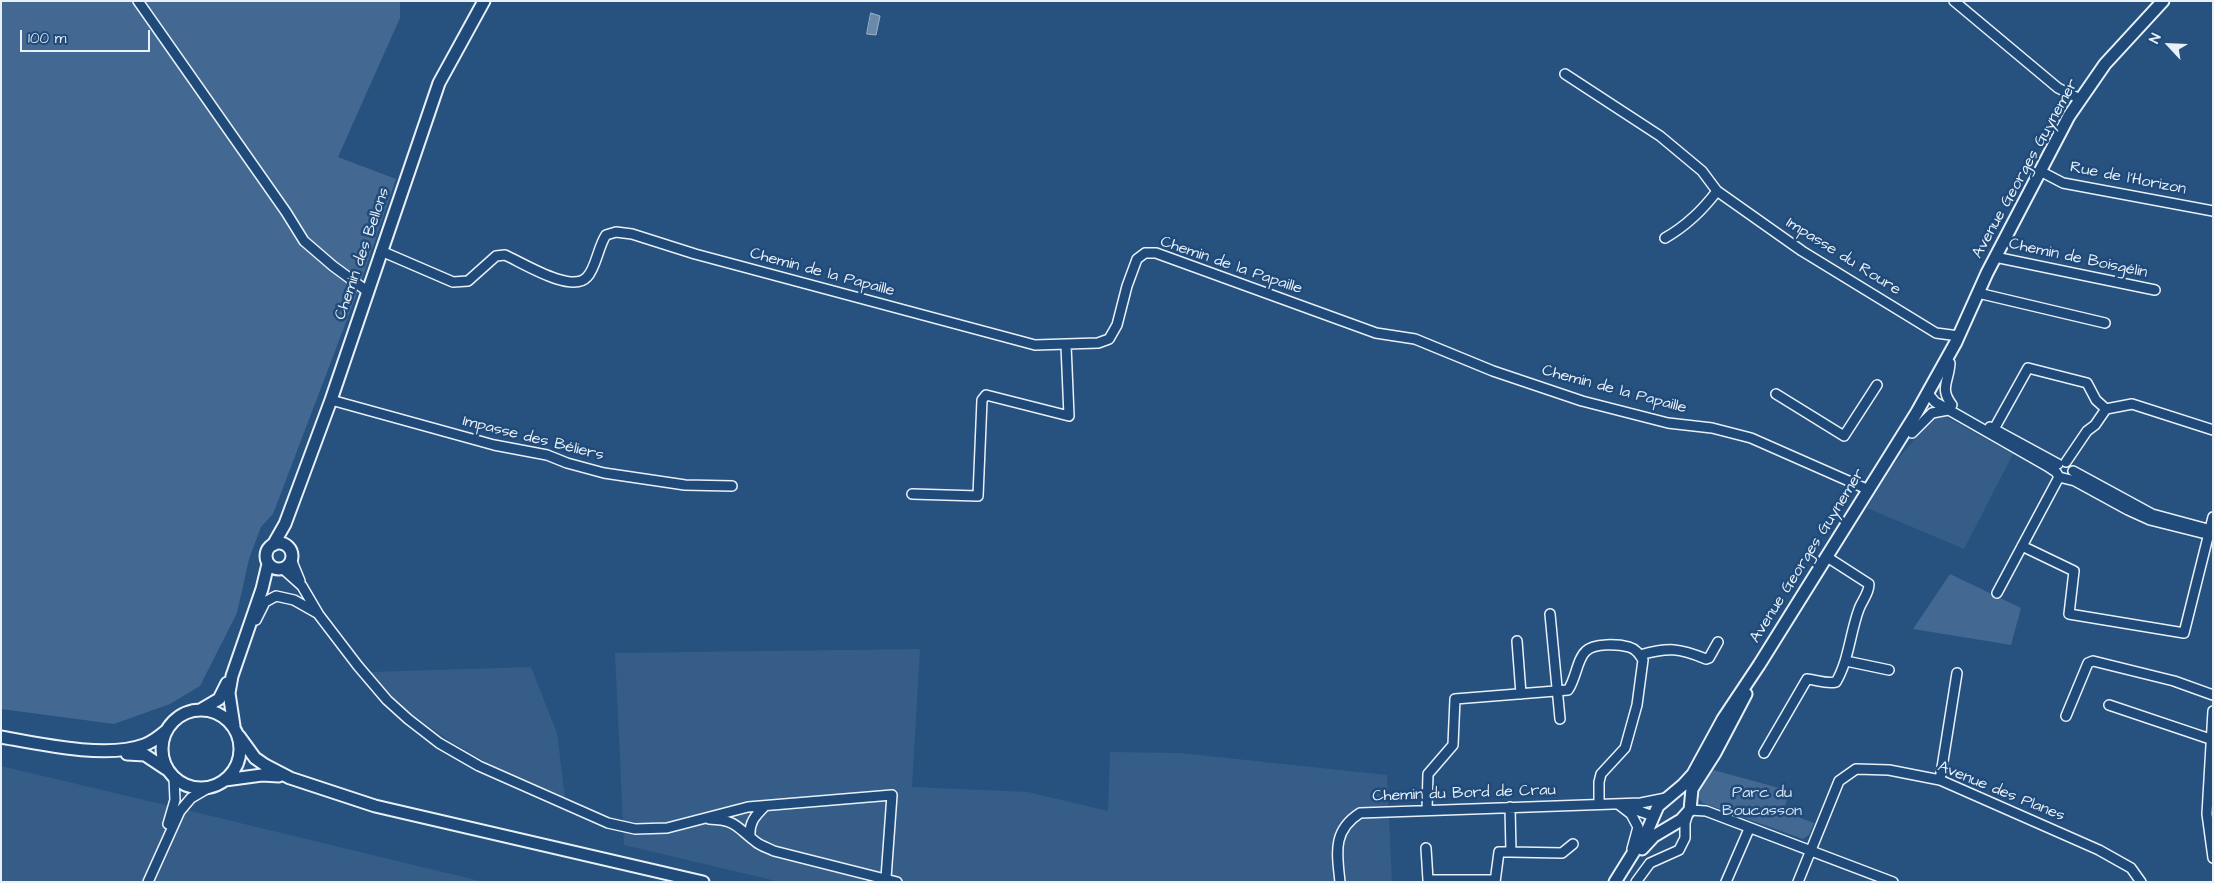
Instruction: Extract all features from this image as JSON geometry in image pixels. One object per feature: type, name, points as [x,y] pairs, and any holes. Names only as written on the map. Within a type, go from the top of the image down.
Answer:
[{"type":"main road","name":"Chemin des Bellons","points":[[273,545],[285,524],[331,400],[439,83],[484,1]]},
{"type":"main road","name":"Avenue Georges Guynemer","points":[[1615,882],[1666,798],[1693,774],[1723,719],[1759,665],[1826,556],[1885,465],[1933,398],[1957,339],[1995,257],[2080,99],[2105,64],[2163,1]]},
{"type":"main road","name":"Avenue Georges Guynemer","points":[[1908,432],[1948,361]]},
{"type":"main road","name":"Chemin des Bellons","points":[[285,524],[286,546]]},
{"type":"main road","points":[[280,543],[291,552],[291,559],[287,567],[277,567],[267,551],[273,545],[280,543]]},
{"type":"main road","points":[[106,751],[142,746],[167,730],[181,715],[202,709],[219,699],[232,676],[262,589],[277,567]]},
{"type":"main road","name":"Avenue Georges Guynemer","points":[[1622,882],[1642,849],[1654,836],[1681,820],[1690,804],[1692,789],[1734,719],[1759,665]]},
{"type":"main road","points":[[225,780],[232,773],[240,755],[237,732],[229,700],[232,676]]},
{"type":"main road","points":[[202,709],[224,717],[260,763],[290,778]]},
{"type":"main road","points":[[167,730],[162,752],[164,762],[172,775]]},
{"type":"main road","points":[[1,737],[81,750],[145,755],[189,786],[208,788],[225,780],[267,774],[290,778],[406,814],[703,882]]},
{"type":"main road","points":[[1677,790],[1684,791],[1690,804]]},
{"type":"main road","points":[[1653,818],[1667,829]]},
{"type":"street","points":[[138,1],[286,212],[304,241],[333,266],[367,290]]},
{"type":"street","points":[[1954,1],[2058,88],[2080,99]]},
{"type":"street","name":"Impasse du Roure","points":[[1566,74],[1660,136],[1702,171],[1717,191],[1802,251],[1936,333],[1957,339]]},
{"type":"street","name":"Rue de l'Horizon","points":[[2040,171],[2063,183],[2213,211]]},
{"type":"street","points":[[1665,238],[1683,227],[1706,205],[1717,191]]},
{"type":"street","name":"Chemin de la Papaille","points":[[381,251],[453,282],[468,281],[496,256],[505,255],[565,283],[578,283],[587,277],[593,268],[599,246],[606,234],[616,232],[632,234],[695,254],[1035,345],[1098,343],[1109,339],[1117,325],[1127,286],[1138,259],[1145,253],[1156,253],[1376,333],[1415,339],[1492,370],[1582,401],[1668,423],[1712,428],[1751,438],[1869,490]]},
{"type":"street","name":"Chemin de Boisgélin","points":[[1995,257],[2155,290]]},
{"type":"street","points":[[1978,293],[2105,324]]},
{"type":"street","points":[[912,494],[978,496],[982,400],[986,395],[1069,416],[1066,345]]},
{"type":"street","points":[[1948,361],[1950,374],[1944,390],[1950,407],[2063,471]]},
{"type":"street","points":[[1994,429],[2028,368],[2087,383],[2096,400],[2106,409]]},
{"type":"street","points":[[1776,394],[1844,436],[1877,385]]},
{"type":"street","points":[[1933,398],[1994,429],[2075,480],[2128,510],[2150,520],[2202,533],[2211,533]]},
{"type":"street","name":"Impasse des Béliers","points":[[331,400],[494,446],[547,454],[567,463],[604,473],[685,485],[732,486]]},
{"type":"street","points":[[1996,593],[2063,471],[2087,431],[2095,425],[2106,409],[2132,404],[2213,430]]},
{"type":"street","points":[[1908,432],[1932,413],[1950,407]]},
{"type":"street","points":[[2022,546],[2074,571],[2069,614],[2184,633],[2204,551],[2211,533],[2213,517]]},
{"type":"street","points":[[1764,753],[1807,679],[1817,680],[1826,684],[1836,682],[1844,669],[1859,608],[1869,590],[1869,584],[1826,556]]},
{"type":"street","points":[[291,559],[302,586],[319,615],[387,700],[425,733],[479,766],[608,824],[644,830],[666,828],[740,808],[892,795],[886,878]]},
{"type":"street","points":[[277,567],[302,586]]},
{"type":"street","points":[[245,637],[266,602],[276,596],[294,600],[319,615]]},
{"type":"street","points":[[1550,614],[1560,719]]},
{"type":"street","points":[[1516,641],[1521,694]]},
{"type":"street","points":[[1640,655],[1654,651],[1680,649],[1706,659],[1709,658],[1718,642]]},
{"type":"street","points":[[1427,810],[1428,774],[1453,745],[1455,699],[1568,690],[1573,683],[1580,659],[1586,651],[1594,646],[1629,647],[1640,655],[1643,660],[1637,705],[1625,748],[1601,774],[1599,804]]},
{"type":"street","points":[[1846,661],[1889,670]]},
{"type":"street","points":[[2066,716],[2088,663],[2093,661],[2174,682],[2213,695]]},
{"type":"street","points":[[1940,780],[1957,672]]},
{"type":"street","points":[[2109,705],[2211,740]]},
{"type":"street","points":[[2213,712],[2207,814],[2213,858]]},
{"type":"street","name":"Avenue des Planes","points":[[1798,882],[1839,781],[1856,769],[1889,770],[1940,780],[2099,850],[2131,868],[2141,882]]},
{"type":"street","points":[[143,882],[172,814],[175,796],[172,775]]},
{"type":"street","points":[[148,882],[180,811],[191,798],[208,788]]},
{"type":"street","name":"Chemin du Bord de Crau","points":[[1340,882],[1337,858],[1340,836],[1350,819],[1360,813],[1642,803],[1666,798]]},
{"type":"street","points":[[1617,804],[1631,814],[1638,827],[1629,857]]},
{"type":"street","name":"Chemin du Bord de Crau","points":[[1617,804],[1653,818]]},
{"type":"street","points":[[1636,882],[1650,863],[1679,850],[1686,838],[1684,826],[1690,804],[1749,829],[1890,881]]},
{"type":"street","points":[[750,837],[751,823],[754,816],[765,806]]},
{"type":"street","points":[[1510,807],[1511,852]]},
{"type":"street","points":[[704,819],[721,820],[736,824],[757,843],[774,851],[897,882]]},
{"type":"street","points":[[1667,829],[1686,838]]},
{"type":"street","points":[[1726,882],[1749,829]]},
{"type":"street","points":[[1426,848],[1428,880],[1495,881],[1499,852],[1562,853],[1573,844]]},
{"type":"shaded area","points":[[871,13],[880,16],[876,35],[867,34]]},
{"type":"shaded area","points":[[1942,415],[2013,454],[1964,549],[1867,508],[1892,466],[1934,416]]},
{"type":"shaded area","points":[[920,649],[912,787],[1028,792],[1108,811],[1110,752],[1180,753],[1387,775],[1392,882],[780,882],[624,845],[615,653]]},
{"type":"shaded area","points":[[531,667],[557,733],[565,798],[495,767],[450,741],[400,706],[371,672]]},
{"type":"shaded area","points":[[1,766],[199,813],[484,882],[1,882]]},
{"type":"green space","points":[[1,1],[400,1],[400,18],[338,157],[396,179],[356,296],[273,514],[261,527],[249,559],[237,613],[200,686],[170,704],[114,724],[1,709]]},
{"type":"green space","points":[[1950,574],[2021,608],[2011,645],[1913,629]]},
{"type":"green space","name":"Parc du Boucasson","points":[[1710,769],[1790,791],[1783,811],[1814,823],[1809,835],[1803,839],[1703,803],[1695,794]]}]
